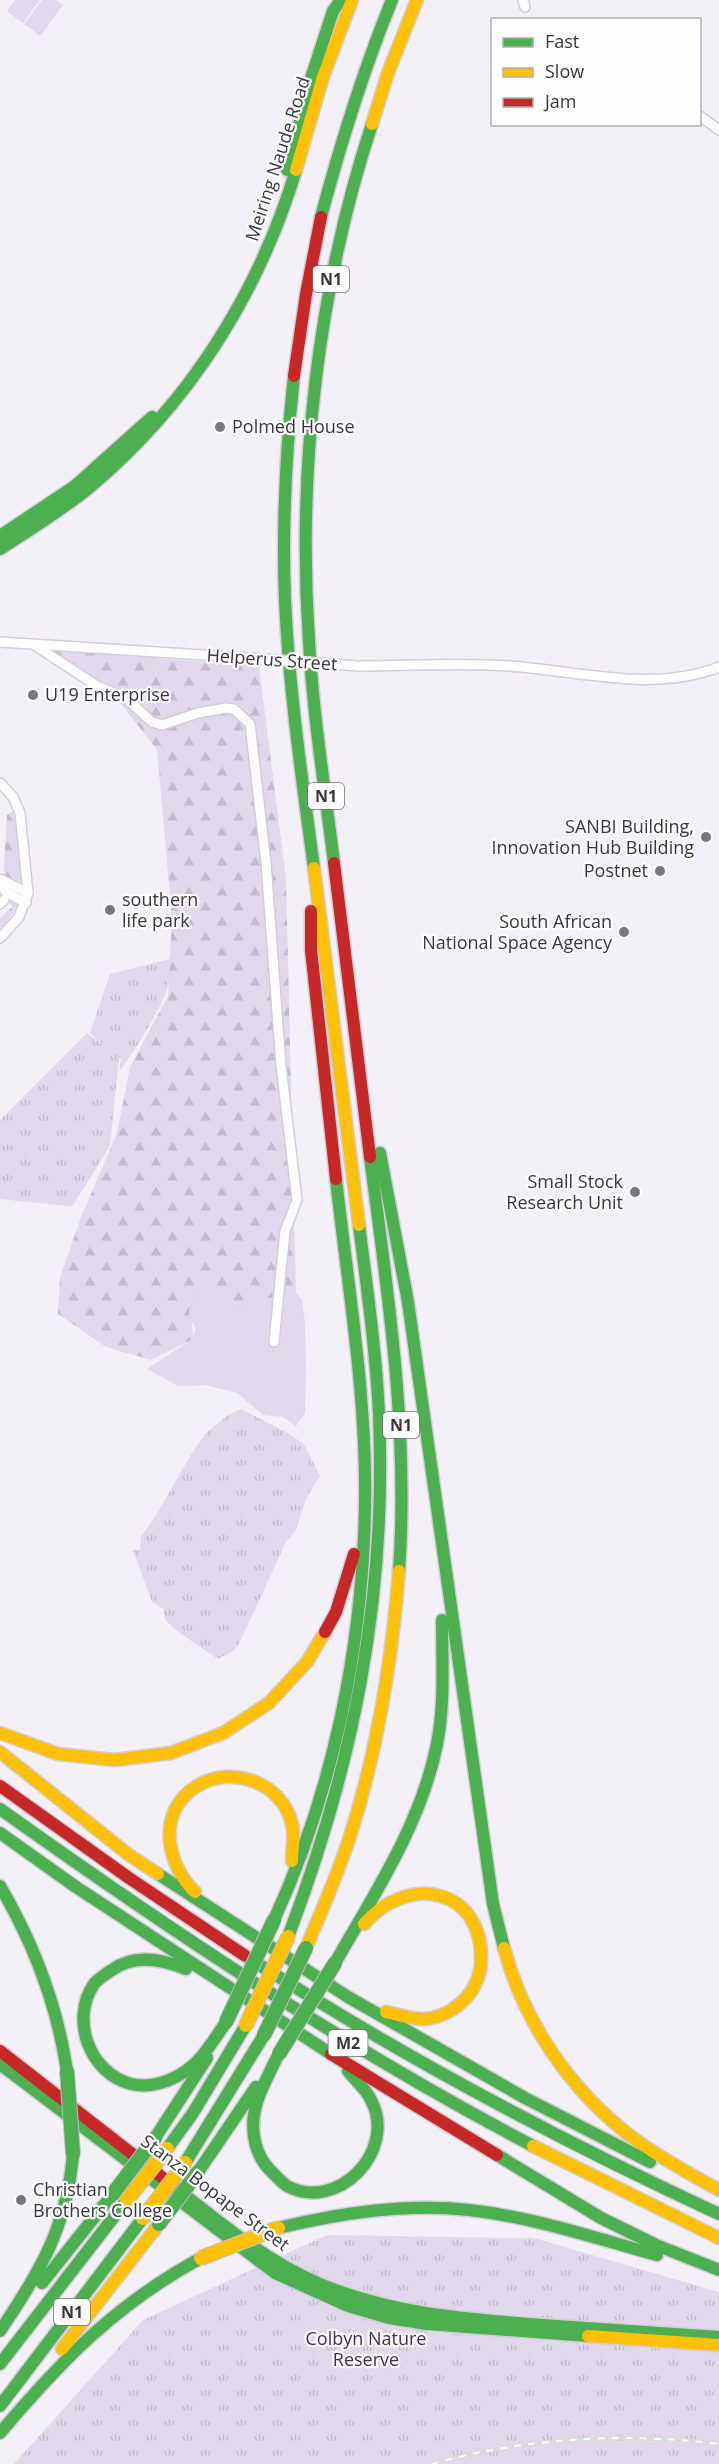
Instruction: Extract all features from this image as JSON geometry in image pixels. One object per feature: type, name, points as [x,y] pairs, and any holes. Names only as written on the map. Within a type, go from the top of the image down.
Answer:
[{"type":"main road","name":"Meiring Naude Road","points":[[0,549],[46,522],[105,474],[160,420],[208,360],[247,295],[279,223],[323,77],[352,0]]},
{"type":"main road","name":"N1","points":[[0,2364],[167,2149],[193,2113],[246,2025],[308,1890],[337,1802],[360,1698],[375,1597],[380,1442],[371,1324],[316,883],[285,599],[285,491],[290,407],[297,353],[322,214],[342,140],[392,0]]},
{"type":"main road","name":"N1","points":[[0,2406],[185,2163],[264,2035],[306,1948],[338,1872],[376,1732],[393,1625],[402,1510],[400,1413],[309,650],[305,512],[309,438],[321,336],[344,219],[371,121],[417,0]]},
{"type":"main road","name":"Meiring Naude Road","points":[[0,536],[67,492],[131,437],[169,398],[206,351],[242,288],[264,239],[284,184],[312,75],[336,4]]},
{"type":"main road","points":[[0,2339],[155,2138],[202,2067],[253,1968],[298,1867],[317,1809],[344,1703],[357,1618],[363,1558],[364,1451],[351,1303],[311,950],[310,919],[316,883]]},
{"type":"main road","points":[[337,892],[345,907],[348,924],[370,1094],[408,1302],[493,1904],[507,1959],[519,1994],[545,2043],[568,2075],[597,2108],[651,2152],[719,2192]]},
{"type":"main road","points":[[0,1733],[34,1748],[75,1758],[134,1760],[194,1747],[229,1731],[262,1710],[307,1665],[328,1633],[339,1607],[356,1545],[364,1451]]},
{"type":"main road","points":[[0,2428],[198,2172],[278,2057],[336,1961],[411,1828],[426,1787],[437,1743],[441,1713],[443,1659],[432,1475]]},
{"type":"main road","points":[[0,1752],[129,1855],[385,2019],[517,2093],[719,2192]]},
{"type":"main road","points":[[266,1944],[198,1896],[184,1882],[175,1867],[169,1843],[172,1821],[181,1802],[200,1785],[219,1776],[244,1776],[266,1785],[286,1806],[294,1825],[291,1871],[275,1919]]},
{"type":"main road","name":"M2","points":[[0,1786],[220,1940],[389,2044],[592,2155],[719,2214]]},
{"type":"main road","name":"M2","points":[[0,1809],[167,1927],[315,2024],[396,2072],[538,2150],[719,2238]]},
{"type":"main road","points":[[0,1833],[244,2001],[294,2032],[601,2218],[656,2246],[719,2271]]},
{"type":"main road","points":[[0,1887],[21,1925],[42,1973],[56,2015],[67,2071],[73,2154],[68,2200],[58,2234],[32,2285],[0,2331]]},
{"type":"main road","points":[[316,1976],[380,2010],[405,2018],[424,2019],[448,2013],[468,1998],[479,1980],[484,1957],[477,1929],[461,1908],[442,1897],[419,1893],[400,1896],[384,1904],[369,1918],[336,1961]]},
{"type":"main road","points":[[225,2023],[188,2069],[161,2084],[139,2085],[114,2077],[97,2063],[86,2041],[83,2016],[90,1992],[100,1978],[122,1964],[140,1960],[157,1960],[180,1966],[244,2001]]},
{"type":"main road","points":[[278,2057],[254,2113],[255,2143],[262,2161],[276,2178],[294,2188],[324,2192],[342,2186],[363,2170],[376,2147],[379,2127],[375,2107],[367,2091],[356,2078],[294,2032]]},
{"type":"main road","name":"Stanza Bopape Street","points":[[0,2051],[246,2243],[284,2267],[344,2295],[402,2311],[450,2318],[719,2337]]},
{"type":"main road","name":"Stanza Bopape Street","points":[[0,2064],[241,2249],[290,2281],[332,2300],[389,2318],[427,2324],[719,2345]]},
{"type":"main road","points":[[0,2433],[55,2367],[93,2331],[142,2293],[201,2258],[278,2228],[358,2211],[417,2207],[467,2210],[537,2222],[719,2271]]},
{"type":"street","points":[[701,117],[719,130]]},
{"type":"street","name":"Helperus Street","points":[[0,642],[359,666],[509,665],[642,679],[687,677],[719,667]]},
{"type":"street","points":[[36,646],[97,686],[126,698],[152,722],[162,725],[198,713],[226,708],[234,710],[250,724],[266,863],[281,1066],[297,1191],[297,1200],[284,1239],[274,1342]]},
{"type":"street","points":[[0,783],[10,793],[19,809],[27,898],[20,917],[0,938]]},
{"type":"street","points":[[0,881],[6,892],[27,898]]},
{"type":"green space","points":[[15,0],[40,0],[23,23],[7,11]]},
{"type":"green space","points":[[42,0],[56,0],[63,5],[40,36],[24,24]]},
{"type":"green space","points":[[48,650],[259,666],[286,879],[296,1293],[238,1305],[211,1289],[190,1299],[193,1339],[151,1360],[106,1347],[58,1314],[60,1277],[82,1215],[117,1133],[130,1067],[168,996],[172,917],[157,750],[117,699]]},
{"type":"green space","points":[[13,811],[27,882],[3,880],[7,815]]},
{"type":"green space","points":[[9,901],[20,905],[0,929],[0,918],[12,907]]},
{"type":"green space","points":[[170,959],[169,982],[161,1003],[140,1041],[119,1072],[121,1058],[119,1057],[110,1146],[73,1205],[0,1199],[0,1120],[87,1033],[106,1047],[90,1033],[110,974]]},
{"type":"green space","points":[[211,1289],[238,1305],[296,1293],[302,1299],[305,1323],[305,1413],[296,1426],[283,1417],[263,1415],[237,1393],[205,1385],[178,1386],[147,1369],[192,1339],[196,1329],[189,1315],[190,1299]]},
{"type":"green space","points":[[241,1409],[288,1433],[304,1444],[320,1476],[306,1499],[296,1530],[286,1542],[239,1644],[232,1652],[218,1659],[168,1623],[164,1609],[152,1602],[133,1550],[140,1550],[141,1537],[207,1432],[227,1416]]},
{"type":"green space","name":"Colbyn Nature Reserve","points":[[327,2235],[534,2238],[719,2292],[719,2464],[14,2464],[143,2320]]},
{"type":"railway","points":[[432,2464],[502,2448],[574,2440],[647,2438],[719,2444]]},
{"type":"traffic: fast","points":[[287,170],[312,75],[333,11],[341,0]]},
{"type":"traffic: fast","points":[[321,217],[353,107],[392,0]]},
{"type":"traffic: fast","points":[[334,863],[316,724],[309,641],[306,576],[309,445],[325,314],[353,186],[372,124]]},
{"type":"traffic: fast","points":[[0,549],[90,487],[126,455],[189,383],[241,302],[281,216],[296,170]]},
{"type":"traffic: fast","points":[[294,376],[285,488],[285,600],[293,701],[314,868]]},
{"type":"traffic: fast","points":[[0,536],[75,486],[152,417]]},
{"type":"traffic: fast","points":[[380,1153],[408,1302],[493,1904],[504,1948]]},
{"type":"traffic: fast","points":[[370,1157],[390,1312],[399,1415],[401,1467],[399,1571]]},
{"type":"traffic: fast","points":[[274,1920],[313,1821],[341,1717],[351,1665],[363,1558],[365,1505],[363,1424],[356,1342],[336,1179]]},
{"type":"traffic: fast","points":[[288,1937],[331,1809],[361,1680],[371,1615],[380,1482],[379,1414],[359,1225]]},
{"type":"traffic: fast","points":[[335,1963],[395,1857],[430,1774],[441,1714],[442,1620]]},
{"type":"traffic: fast","points":[[0,1809],[129,1899],[260,1986],[395,2069],[533,2146]]},
{"type":"traffic: fast","points":[[0,1833],[76,1887],[331,2054]]},
{"type":"traffic: fast","points":[[158,1874],[348,1997],[525,2098],[650,2162]]},
{"type":"traffic: fast","points":[[0,1886],[34,1952],[57,2022],[67,2071]]},
{"type":"traffic: fast","points":[[226,2022],[274,1920]]},
{"type":"traffic: fast","points":[[264,2035],[306,1948]]},
{"type":"traffic: fast","points":[[244,1955],[359,2026],[477,2093],[719,2214]]},
{"type":"traffic: fast","points":[[186,1969],[158,1961],[139,1960],[121,1965],[96,1982],[87,1998],[84,2013],[84,2028],[95,2057],[104,2069],[116,2078],[138,2085],[160,2083],[175,2078],[193,2065],[225,2024]]},
{"type":"traffic: fast","points":[[279,2054],[335,1963]]},
{"type":"traffic: fast","points":[[167,2149],[193,2113],[246,2025]]},
{"type":"traffic: fast","points":[[185,2163],[264,2035]]},
{"type":"traffic: fast","points":[[155,2138],[207,2058]]},
{"type":"traffic: fast","points":[[276,2059],[255,2108],[253,2130],[256,2144],[261,2158],[280,2180],[287,2186],[306,2192],[325,2191],[343,2184],[358,2172],[369,2157],[376,2139],[377,2119],[371,2100],[348,2071]]},
{"type":"traffic: fast","points":[[0,2064],[275,2273],[348,2306],[389,2318],[427,2324],[588,2336]]},
{"type":"traffic: fast","points":[[67,2071],[73,2154]]},
{"type":"traffic: fast","points":[[198,2172],[256,2087]]},
{"type":"traffic: fast","points":[[112,2195],[155,2138]]},
{"type":"traffic: fast","points":[[0,2331],[39,2268],[58,2227],[70,2180],[73,2154]]},
{"type":"traffic: fast","points":[[497,2155],[601,2218],[656,2245],[719,2270]]},
{"type":"traffic: fast","points":[[159,2224],[198,2172]]},
{"type":"traffic: fast","points":[[181,2192],[231,2231],[283,2265],[320,2284],[374,2302],[430,2314],[485,2320],[719,2337]]},
{"type":"traffic: fast","points":[[42,2283],[112,2195]]},
{"type":"traffic: fast","points":[[0,2364],[127,2200]]},
{"type":"traffic: fast","points":[[278,2228],[373,2211],[445,2208],[517,2218],[657,2255]]},
{"type":"traffic: fast","points":[[0,2406],[143,2218]]},
{"type":"traffic: fast","points":[[0,2433],[68,2358],[116,2314],[142,2294],[201,2258]]},
{"type":"traffic: slow","points":[[296,170],[323,77],[352,0]]},
{"type":"traffic: slow","points":[[372,124],[388,73],[417,0]]},
{"type":"traffic: slow","points":[[314,868],[359,1225]]},
{"type":"traffic: slow","points":[[306,1948],[346,1848],[369,1769],[388,1670],[399,1571]]},
{"type":"traffic: slow","points":[[0,1733],[58,1754],[115,1760],[171,1753],[223,1733],[269,1703],[307,1662],[325,1632]]},
{"type":"traffic: slow","points":[[0,1752],[129,1855],[158,1874]]},
{"type":"traffic: slow","points":[[195,1892],[178,1869],[170,1842],[170,1828],[173,1815],[180,1802],[190,1791],[204,1782],[235,1777],[250,1780],[277,1796],[292,1824],[292,1861]]},
{"type":"traffic: slow","points":[[364,1924],[382,1908],[401,1898],[421,1894],[440,1896],[456,1904],[470,1917],[478,1936],[481,1960],[478,1977],[474,1988],[459,2005],[444,2014],[428,2019],[386,2012]]},
{"type":"traffic: slow","points":[[246,2025],[288,1937]]},
{"type":"traffic: slow","points":[[504,1948],[513,1976],[537,2029],[570,2077],[610,2119],[633,2138],[675,2166],[719,2190]]},
{"type":"traffic: slow","points":[[533,2146],[719,2238]]},
{"type":"traffic: slow","points":[[127,2200],[167,2149]]},
{"type":"traffic: slow","points":[[143,2218],[185,2163]]},
{"type":"traffic: slow","points":[[62,2349],[159,2224]]},
{"type":"traffic: slow","points":[[201,2258],[278,2228]]},
{"type":"traffic: slow","points":[[588,2336],[719,2345]]},
{"type":"traffic: jam","points":[[294,376],[306,294],[321,217]]},
{"type":"traffic: jam","points":[[334,863],[370,1157]]},
{"type":"traffic: jam","points":[[311,911],[311,950],[336,1179]]},
{"type":"traffic: jam","points":[[325,1632],[336,1612],[354,1554]]},
{"type":"traffic: jam","points":[[0,1786],[129,1878],[244,1955]]},
{"type":"traffic: jam","points":[[0,2051],[181,2192]]},
{"type":"traffic: jam","points":[[331,2054],[497,2155]]},
{"type":"place","name":"Polmed House","points":[[220,427]]},
{"type":"place","name":"U19 Enterprise","points":[[33,695]]},
{"type":"place","name":"SANBI Building, Innovation Hub Building","points":[[706,837]]},
{"type":"place","name":"Postnet","points":[[660,871]]},
{"type":"place","name":"southern life park","points":[[110,910]]},
{"type":"place","name":"South African National Space Agency","points":[[624,932]]},
{"type":"place","name":"Small Stock Research Unit","points":[[635,1192]]},
{"type":"place","name":"Christian Brothers College","points":[[21,2200]]}]
